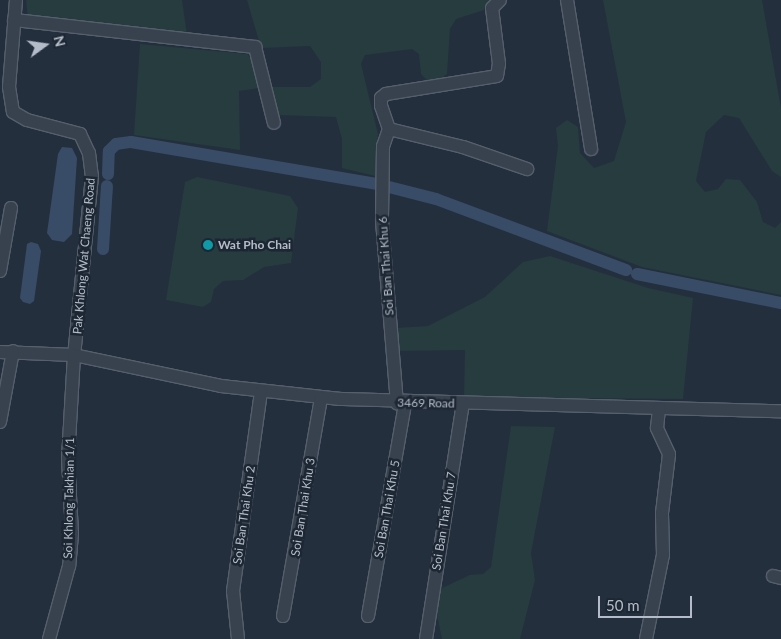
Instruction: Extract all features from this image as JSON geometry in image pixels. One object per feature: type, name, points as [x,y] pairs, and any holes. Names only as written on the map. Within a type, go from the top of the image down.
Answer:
[{"type":"street","name":"Pak Khlong Wat Chaeng Road","points":[[16,0],[9,87],[13,112],[27,120],[80,134],[89,153],[91,196],[74,355]]},
{"type":"street","points":[[500,0],[492,8],[499,64],[497,76],[386,94],[381,98],[382,106],[389,129],[463,147],[527,169]]},
{"type":"street","points":[[567,0],[591,149]]},
{"type":"street","points":[[14,20],[255,47],[274,123]]},
{"type":"street","name":"Soi Ban Thai Khu 6","points":[[389,129],[383,146],[382,221],[401,403]]},
{"type":"street","points":[[0,271],[11,208]]},
{"type":"street","points":[[0,422],[13,351]]},
{"type":"street","name":"3469 Road","points":[[0,352],[13,351],[74,355],[261,392],[321,398],[401,403],[781,411]]},
{"type":"street","name":"Soi Khlong Takhian 1/1","points":[[49,639],[69,566],[72,534],[68,458],[74,355]]},
{"type":"street","name":"Soi Ban Thai Khu 2","points":[[238,639],[233,591],[261,392]]},
{"type":"street","name":"Soi Ban Thai Khu 3","points":[[283,616],[321,398]]},
{"type":"street","name":"Soi Ban Thai Khu 5","points":[[368,616],[401,403]]},
{"type":"street","name":"Soi Ban Thai Khu 7","points":[[426,639],[463,404]]},
{"type":"street","points":[[646,639],[663,555],[662,513],[669,454],[657,428],[659,408]]},
{"type":"green space","points":[[26,0],[182,0],[187,35],[28,17]]},
{"type":"green space","points":[[247,0],[489,0],[484,10],[456,19],[450,29],[447,74],[439,80],[427,80],[421,74],[419,54],[412,49],[365,55],[361,64],[378,134],[375,176],[342,168],[342,139],[336,117],[277,115],[271,87],[310,87],[321,79],[321,62],[310,46],[261,48]]},
{"type":"green space","points":[[603,0],[762,0],[781,108],[781,177],[772,171],[739,118],[724,115],[706,132],[696,181],[705,192],[718,189],[726,179],[740,180],[757,202],[763,222],[775,228],[781,222],[781,295],[642,267],[547,231],[558,146],[556,128],[567,120],[578,127],[580,153],[594,168],[614,161],[626,122]]},
{"type":"green space","points":[[140,44],[247,54],[252,59],[259,88],[239,91],[240,150],[134,135]]},
{"type":"green space","points":[[197,177],[290,196],[298,208],[291,263],[264,267],[243,280],[223,281],[214,289],[211,302],[203,307],[166,300],[185,182]]},
{"type":"green space","points":[[550,256],[648,288],[693,298],[683,399],[464,397],[465,350],[396,351],[397,328],[428,326],[485,297],[523,262]]},
{"type":"green space","points":[[511,426],[555,427],[531,553],[535,580],[520,639],[442,639],[437,615],[440,589],[470,575],[483,574],[491,567]]},
{"type":"water","points":[[62,147],[72,148],[77,158],[72,234],[64,242],[52,240],[47,233],[58,154]]},
{"type":"water","points":[[31,242],[38,244],[41,251],[34,301],[30,304],[23,302],[20,298],[27,244]]},
{"type":"waterway","points":[[108,174],[109,151],[116,144],[131,142],[376,184]]},
{"type":"waterway","points":[[103,249],[107,186]]},
{"type":"waterway","points":[[389,187],[436,199],[626,270]]},
{"type":"waterway","points":[[637,274],[781,303]]},
{"type":"place","name":"Wat Pho Chai","points":[[208,245]]}]
